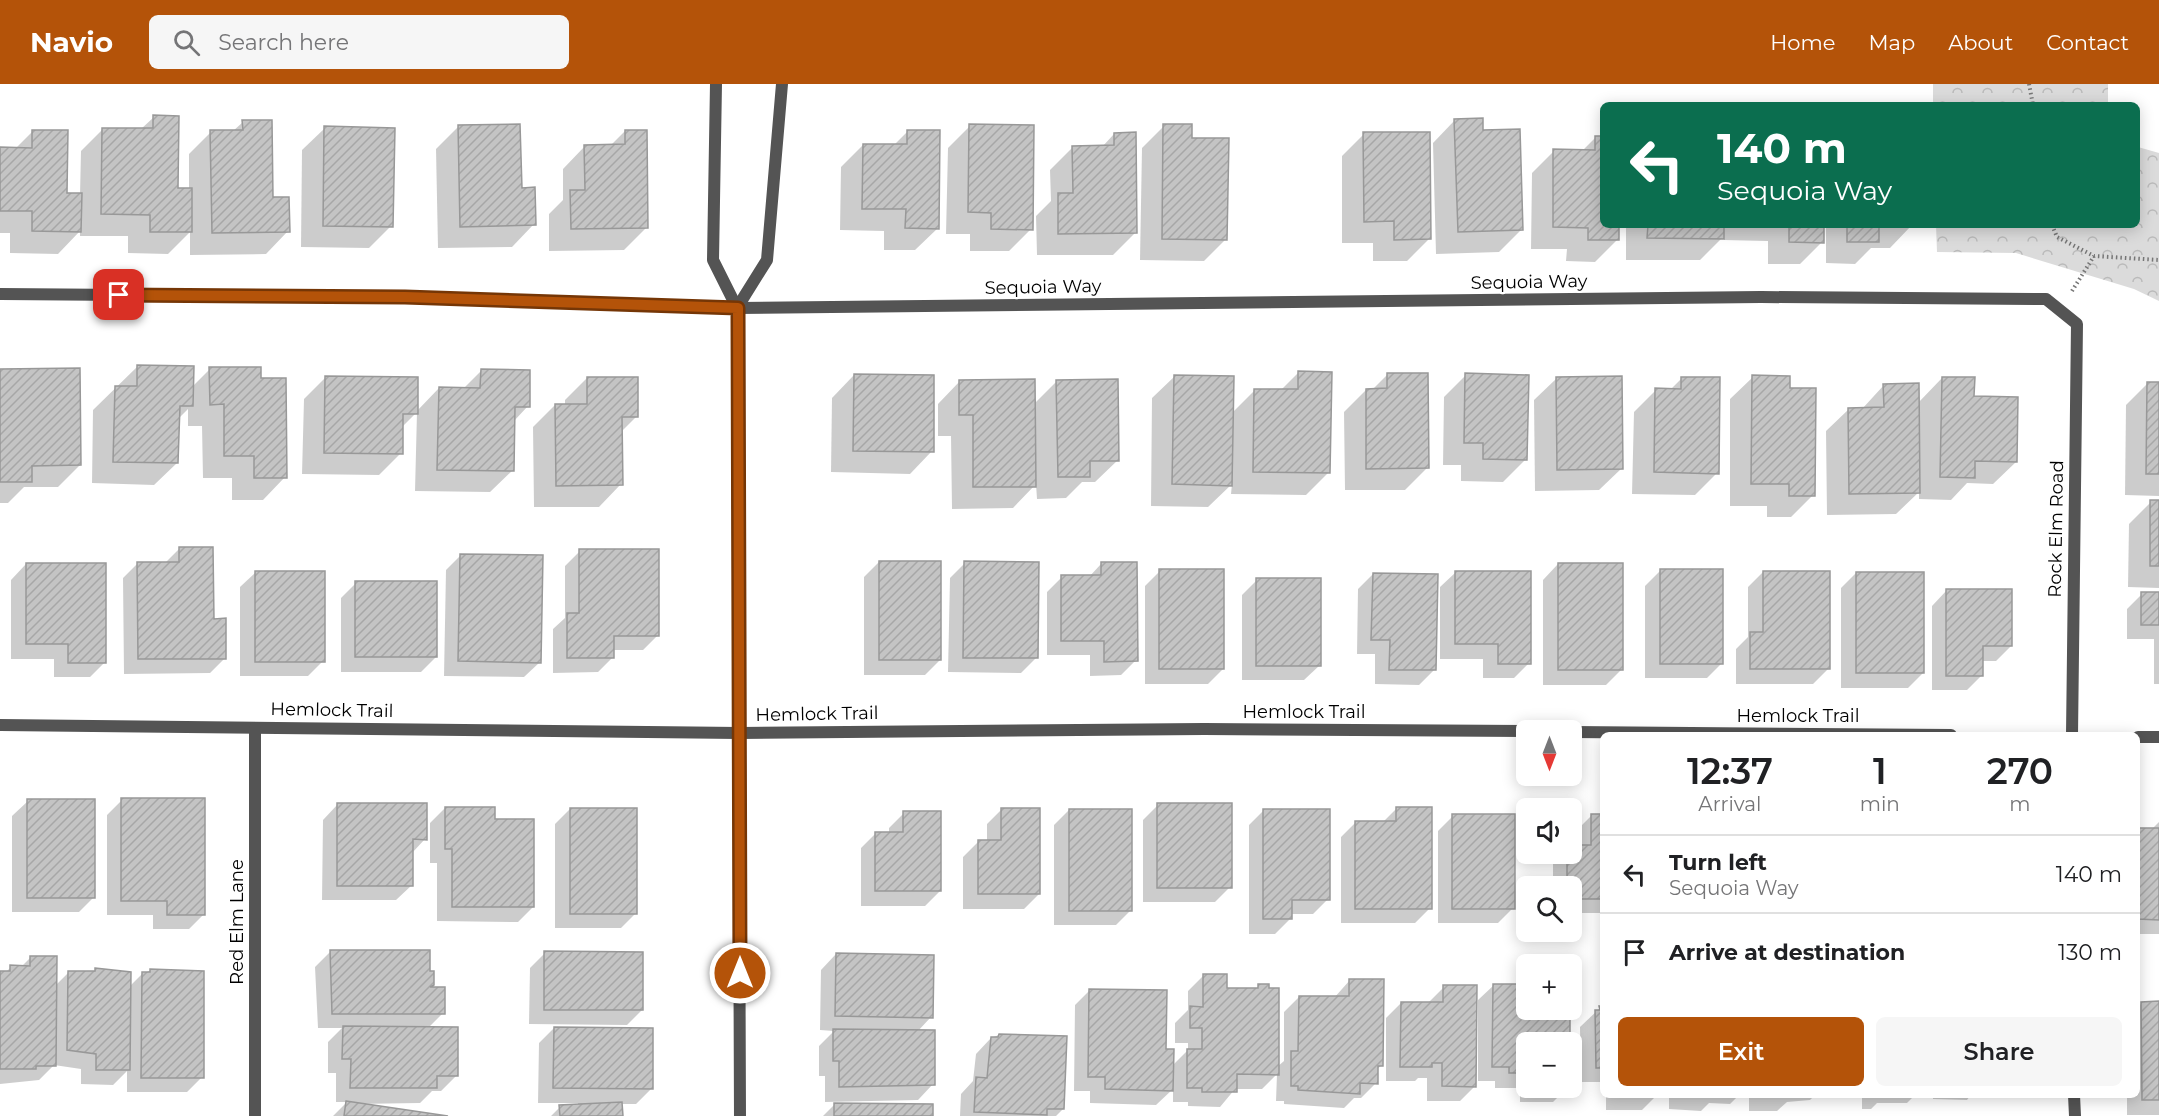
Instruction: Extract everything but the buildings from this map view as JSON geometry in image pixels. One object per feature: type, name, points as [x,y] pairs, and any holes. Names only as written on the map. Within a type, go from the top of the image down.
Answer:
[{"type":"street","points":[[716,84],[713,260],[738,308],[740,1116]]},
{"type":"street","points":[[738,308],[767,260],[782,84]]},
{"type":"street","name":"Sequoia Way","points":[[0,294],[405,297],[738,308],[1761,297],[2046,299],[2077,324]]},
{"type":"street","name":"Rock Elm Road","points":[[2072,732],[2077,324]]},
{"type":"street","name":"Hemlock Trail","points":[[0,725],[739,732],[1204,729],[1516,731]]},
{"type":"street","name":"Red Elm Lane","points":[[255,728],[255,1116]]},
{"type":"street","name":"Hemlock Trail","points":[[1582,732],[1600,732]]},
{"type":"street","points":[[2140,736],[2159,737]]},
{"type":"street","points":[[2074,1098],[2074,1116]]},
{"type":"path","points":[[2029,84],[2032,102]]},
{"type":"path","points":[[2053,228],[2057,237],[2094,256],[2159,260]]},
{"type":"path","points":[[2060,310],[2094,256]]},
{"type":"green space","points":[[1933,84],[2108,84],[2108,102],[1933,102]]},
{"type":"green space","points":[[2140,148],[2159,153],[2159,301],[2134,289],[2016,253],[1937,252],[1936,228],[2140,228]]},
{"type":"route","points":[[119,295],[405,297],[738,308],[740,973]]}]
